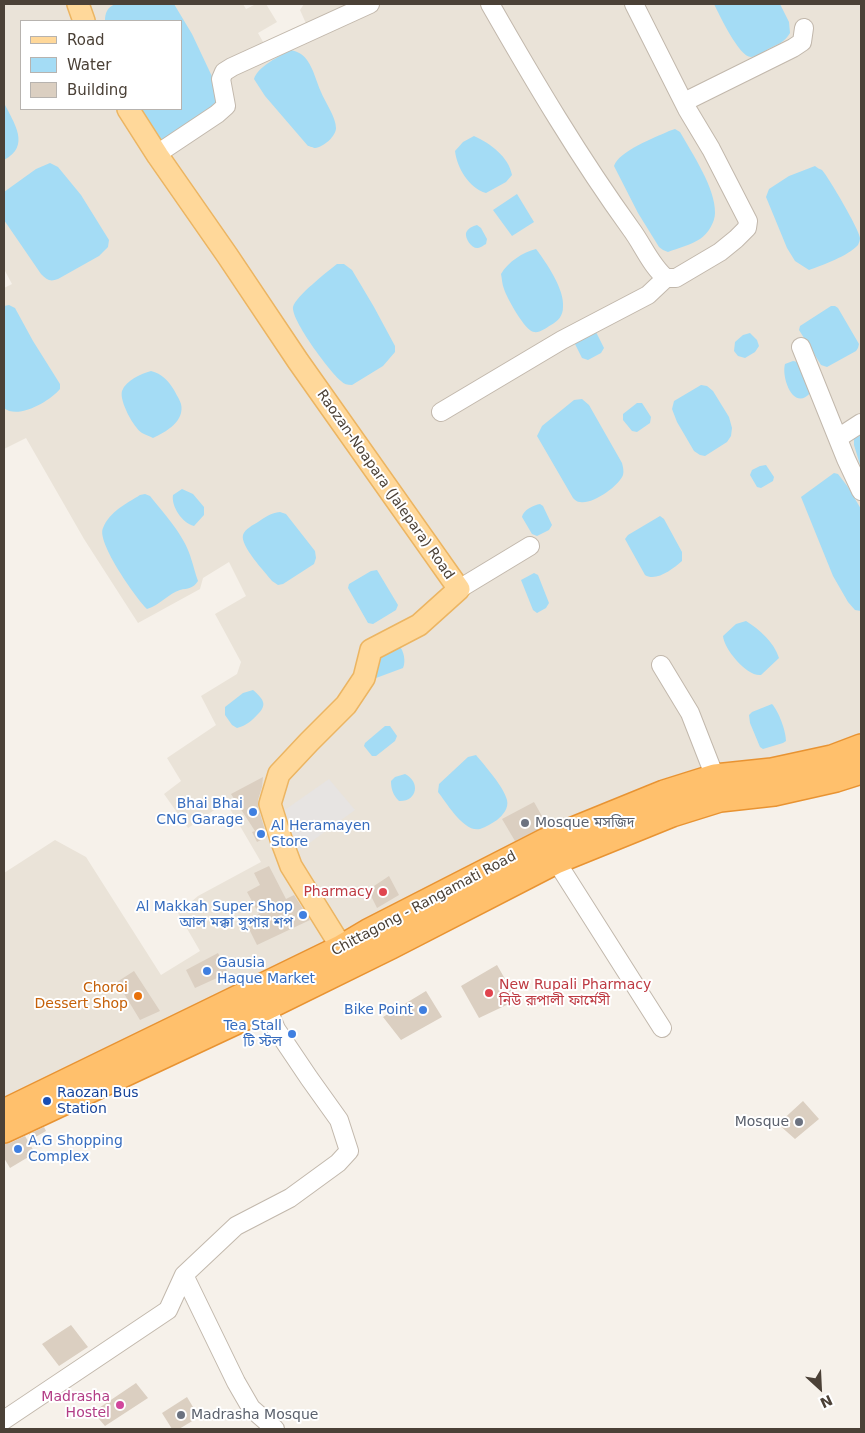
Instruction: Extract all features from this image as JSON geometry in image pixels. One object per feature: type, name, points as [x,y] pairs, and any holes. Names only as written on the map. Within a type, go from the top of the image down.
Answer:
[{"type":"highway","name":"Chittagong - Rangamati Road","points":[[4,1130],[267,1007],[347,957],[368,932],[546,841],[664,793],[715,777],[772,771],[832,758],[861,748]]},
{"type":"highway","name":"Chittagong - Rangamati Road","points":[[4,1112],[556,861],[672,814],[720,799],[774,793],[836,779],[861,771]]},
{"type":"main road","points":[[78,4],[84,20]]},
{"type":"main road","name":"Raozan-Noapara (Jalepara) Road","points":[[129,110],[298,362],[458,589],[419,626],[371,650],[364,678],[346,705],[279,774],[270,804],[290,866],[347,957]]},
{"type":"street","points":[[157,154],[226,106],[221,79],[224,72],[370,4]]},
{"type":"street","points":[[490,4],[545,101],[599,185],[636,235],[660,273],[666,278],[676,278],[720,252],[747,228],[748,221],[634,4]]},
{"type":"street","points":[[684,102],[802,42],[804,28]]},
{"type":"street","points":[[441,412],[562,340],[648,295],[666,278]]},
{"type":"street","points":[[802,347],[846,459],[861,491]]},
{"type":"street","points":[[838,438],[861,423]]},
{"type":"street","points":[[458,589],[530,546]]},
{"type":"street","points":[[661,665],[690,713],[715,777]]},
{"type":"street","points":[[556,861],[662,1028]]},
{"type":"street","points":[[4,1420],[168,1310],[184,1275],[236,1226],[290,1198],[338,1163],[349,1151],[339,1120],[276,1029],[267,1007]]},
{"type":"street","points":[[184,1275],[236,1382],[251,1408],[275,1429]]},
{"type":"shaded area","points":[[4,4],[243,4],[246,9],[256,4],[266,4],[277,22],[258,33],[266,47],[308,28],[300,10],[304,4],[861,4],[861,745],[821,754],[724,762],[656,781],[587,814],[283,973],[144,1030],[4,1100],[4,873],[55,840],[86,857],[161,975],[200,951],[178,913],[198,896],[261,862],[226,802],[188,828],[164,794],[181,781],[167,758],[216,725],[201,696],[237,674],[241,662],[215,614],[246,596],[229,562],[203,578],[200,589],[138,623],[84,539],[26,438],[4,449],[4,288],[12,284],[4,269]]},
{"type":"shaded area","points":[[329,779],[355,810],[293,855],[279,814]]},
{"type":"water","points":[[116,4],[174,4],[192,34],[217,87],[218,102],[215,108],[168,138],[162,140],[157,136],[141,110],[182,110],[182,20],[105,20],[105,15],[110,7]]},
{"type":"water","points":[[714,4],[780,4],[789,22],[790,33],[780,43],[751,57],[746,55],[735,43]]},
{"type":"water","points":[[291,50],[302,55],[309,64],[336,124],[332,138],[315,148],[308,146],[265,96],[254,79],[256,74],[265,66]]},
{"type":"water","points":[[4,103],[16,126],[19,141],[17,148],[4,160]]},
{"type":"water","points":[[675,129],[680,132],[708,182],[712,193],[715,216],[703,237],[693,243],[668,252],[659,247],[638,213],[614,166],[617,160],[630,150]]},
{"type":"water","points":[[474,136],[498,151],[507,162],[512,175],[506,182],[486,193],[469,182],[461,170],[456,157],[455,151],[463,142]]},
{"type":"water","points":[[50,163],[58,167],[81,195],[109,240],[108,247],[99,256],[53,280],[47,279],[41,274],[4,220],[4,192],[36,169]]},
{"type":"water","points":[[815,166],[822,170],[831,183],[860,239],[858,245],[848,253],[809,270],[795,261],[787,248],[766,197],[769,189],[789,176]]},
{"type":"water","points":[[517,194],[534,222],[512,236],[493,210]]},
{"type":"water","points":[[477,225],[481,228],[487,239],[486,244],[476,248],[468,241],[466,233]]},
{"type":"water","points":[[536,249],[558,285],[563,300],[563,307],[558,320],[543,330],[534,332],[526,326],[517,314],[504,289],[501,274],[516,258]]},
{"type":"water","points":[[337,264],[344,264],[352,270],[395,346],[395,352],[383,366],[352,385],[342,382],[320,357],[298,323],[293,307],[305,291]]},
{"type":"water","points":[[9,305],[15,308],[60,384],[60,389],[49,399],[34,408],[17,412],[4,408],[4,306]]},
{"type":"water","points":[[831,306],[838,308],[859,344],[856,351],[827,367],[821,365],[799,330],[800,326]]},
{"type":"water","points":[[591,330],[596,332],[604,348],[601,353],[588,360],[582,358],[574,342]]},
{"type":"water","points":[[750,333],[757,340],[759,346],[755,352],[745,358],[738,356],[734,351],[735,342],[743,335]]},
{"type":"water","points":[[793,361],[798,362],[811,392],[805,397],[799,398],[794,396],[787,385],[784,370],[785,364]]},
{"type":"water","points":[[151,371],[162,376],[169,383],[181,404],[180,416],[177,421],[163,433],[153,438],[142,433],[135,426],[125,407],[122,395],[124,387],[130,381]]},
{"type":"water","points":[[701,385],[707,386],[713,391],[729,417],[732,428],[731,436],[727,442],[705,456],[694,451],[677,422],[672,409],[674,401]]},
{"type":"water","points":[[582,399],[589,405],[622,463],[623,475],[611,489],[598,498],[591,501],[578,502],[573,498],[537,436],[542,426],[574,400]]},
{"type":"water","points":[[637,403],[642,403],[651,417],[650,423],[637,432],[632,431],[623,420],[623,414]]},
{"type":"water","points":[[861,430],[861,468],[854,445],[854,437]]},
{"type":"water","points":[[766,465],[774,477],[773,481],[761,488],[757,487],[750,475],[752,470]]},
{"type":"water","points":[[834,473],[838,474],[848,487],[861,509],[861,611],[855,610],[848,602],[833,576],[801,497]]},
{"type":"water","points":[[182,489],[193,494],[204,507],[204,515],[194,526],[178,514],[174,504],[173,495]]},
{"type":"water","points":[[140,495],[150,496],[172,523],[186,545],[198,581],[192,587],[180,590],[147,609],[118,570],[102,535],[106,522],[114,512]]},
{"type":"water","points":[[540,504],[543,506],[552,525],[549,530],[537,536],[532,534],[522,517],[527,510]]},
{"type":"water","points":[[280,512],[286,514],[315,551],[316,558],[314,564],[283,584],[278,585],[272,581],[249,552],[245,546],[243,535],[247,529],[263,518]]},
{"type":"water","points":[[660,516],[664,519],[682,552],[682,561],[664,574],[649,577],[645,575],[625,539],[628,535]]},
{"type":"water","points":[[377,570],[398,605],[396,610],[373,624],[368,623],[348,588],[349,584],[371,571]]},
{"type":"water","points":[[534,573],[538,575],[549,603],[546,608],[537,613],[533,610],[521,580]]},
{"type":"water","points":[[746,621],[766,637],[774,647],[779,658],[761,675],[749,672],[743,667],[732,655],[724,641],[723,636],[736,624]]},
{"type":"water","points":[[399,646],[404,656],[403,668],[376,678],[373,676],[377,660],[387,651]]},
{"type":"water","points":[[253,690],[263,702],[262,708],[257,716],[244,726],[237,728],[232,725],[225,715],[225,707],[243,693]]},
{"type":"water","points":[[772,704],[782,722],[786,741],[763,749],[760,747],[750,723],[749,715]]},
{"type":"water","points":[[385,726],[390,726],[397,736],[395,741],[376,756],[372,756],[364,746],[365,743]]},
{"type":"water","points":[[476,755],[498,783],[507,800],[505,811],[499,818],[480,829],[474,829],[462,822],[438,792],[439,784],[468,757]]},
{"type":"water","points":[[405,774],[413,782],[415,791],[410,798],[399,801],[391,787],[391,781],[395,777]]},
{"type":"building","name":"Bhai Bhai CNG Garage","points":[[263,777],[258,807],[267,837],[257,842],[252,832],[255,831],[231,794]]},
{"type":"building","name":"Mosque মসজিদ","points":[[534,802],[547,825],[515,841],[502,819]]},
{"type":"building","points":[[269,866],[286,899],[294,895],[310,920],[257,945],[245,921],[259,914],[247,892],[260,885],[254,873]]},
{"type":"building","name":"Pharmacy","points":[[389,876],[399,895],[377,908],[368,890]]},
{"type":"building","name":"Gausia Haque Market","points":[[218,953],[228,973],[195,988],[186,970]]},
{"type":"building","name":"New Rupali Pharmacy নিউ রূপালী ফার্মেসী","points":[[497,965],[517,1000],[479,1018],[461,986]]},
{"type":"building","name":"Choroi Dessert Shop","points":[[134,971],[160,1011],[140,1020],[117,982]]},
{"type":"building","points":[[426,991],[442,1017],[401,1040],[383,1017]]},
{"type":"building","name":"Mosque","points":[[803,1101],[819,1119],[795,1139],[778,1124]]},
{"type":"building","points":[[44,1127],[46,1131],[32,1139],[29,1134]]},
{"type":"building","name":"A.G Shopping Complex","points":[[25,1136],[35,1153],[10,1168],[4,1158],[4,1144]]},
{"type":"building","points":[[71,1325],[88,1347],[59,1366],[42,1344]]},
{"type":"building","name":"Madrasha Hostel","points":[[136,1383],[148,1398],[105,1426],[93,1412]]},
{"type":"building","name":"Madrasha Mosque","points":[[187,1397],[199,1417],[179,1429],[172,1429],[162,1413]]},
{"type":"place","name":"Bhai Bhai CNG Garage","points":[[253,812]]},
{"type":"place","name":"Mosque মসজিদ","points":[[525,823]]},
{"type":"place","name":"Al Heramayen Store","points":[[261,834]]},
{"type":"place","name":"Pharmacy","points":[[383,892]]},
{"type":"place","name":"Al Makkah Super Shop আল মক্কা সুপার শপ","points":[[303,915]]},
{"type":"place","name":"Gausia Haque Market","points":[[207,971]]},
{"type":"place","name":"New Rupali Pharmacy নিউ রূপালী ফার্মেসী","points":[[489,993]]},
{"type":"place","name":"Choroi Dessert Shop","points":[[138,996]]},
{"type":"place","name":"Bike Point","points":[[423,1010]]},
{"type":"place","name":"Tea Stall টি স্টল","points":[[292,1034]]},
{"type":"place","name":"Raozan Bus Station","points":[[47,1101]]},
{"type":"place","name":"Mosque","points":[[799,1122]]},
{"type":"place","name":"A.G Shopping Complex","points":[[18,1149]]},
{"type":"place","name":"Madrasha Hostel","points":[[120,1405]]},
{"type":"place","name":"Madrasha Mosque","points":[[181,1415]]}]
